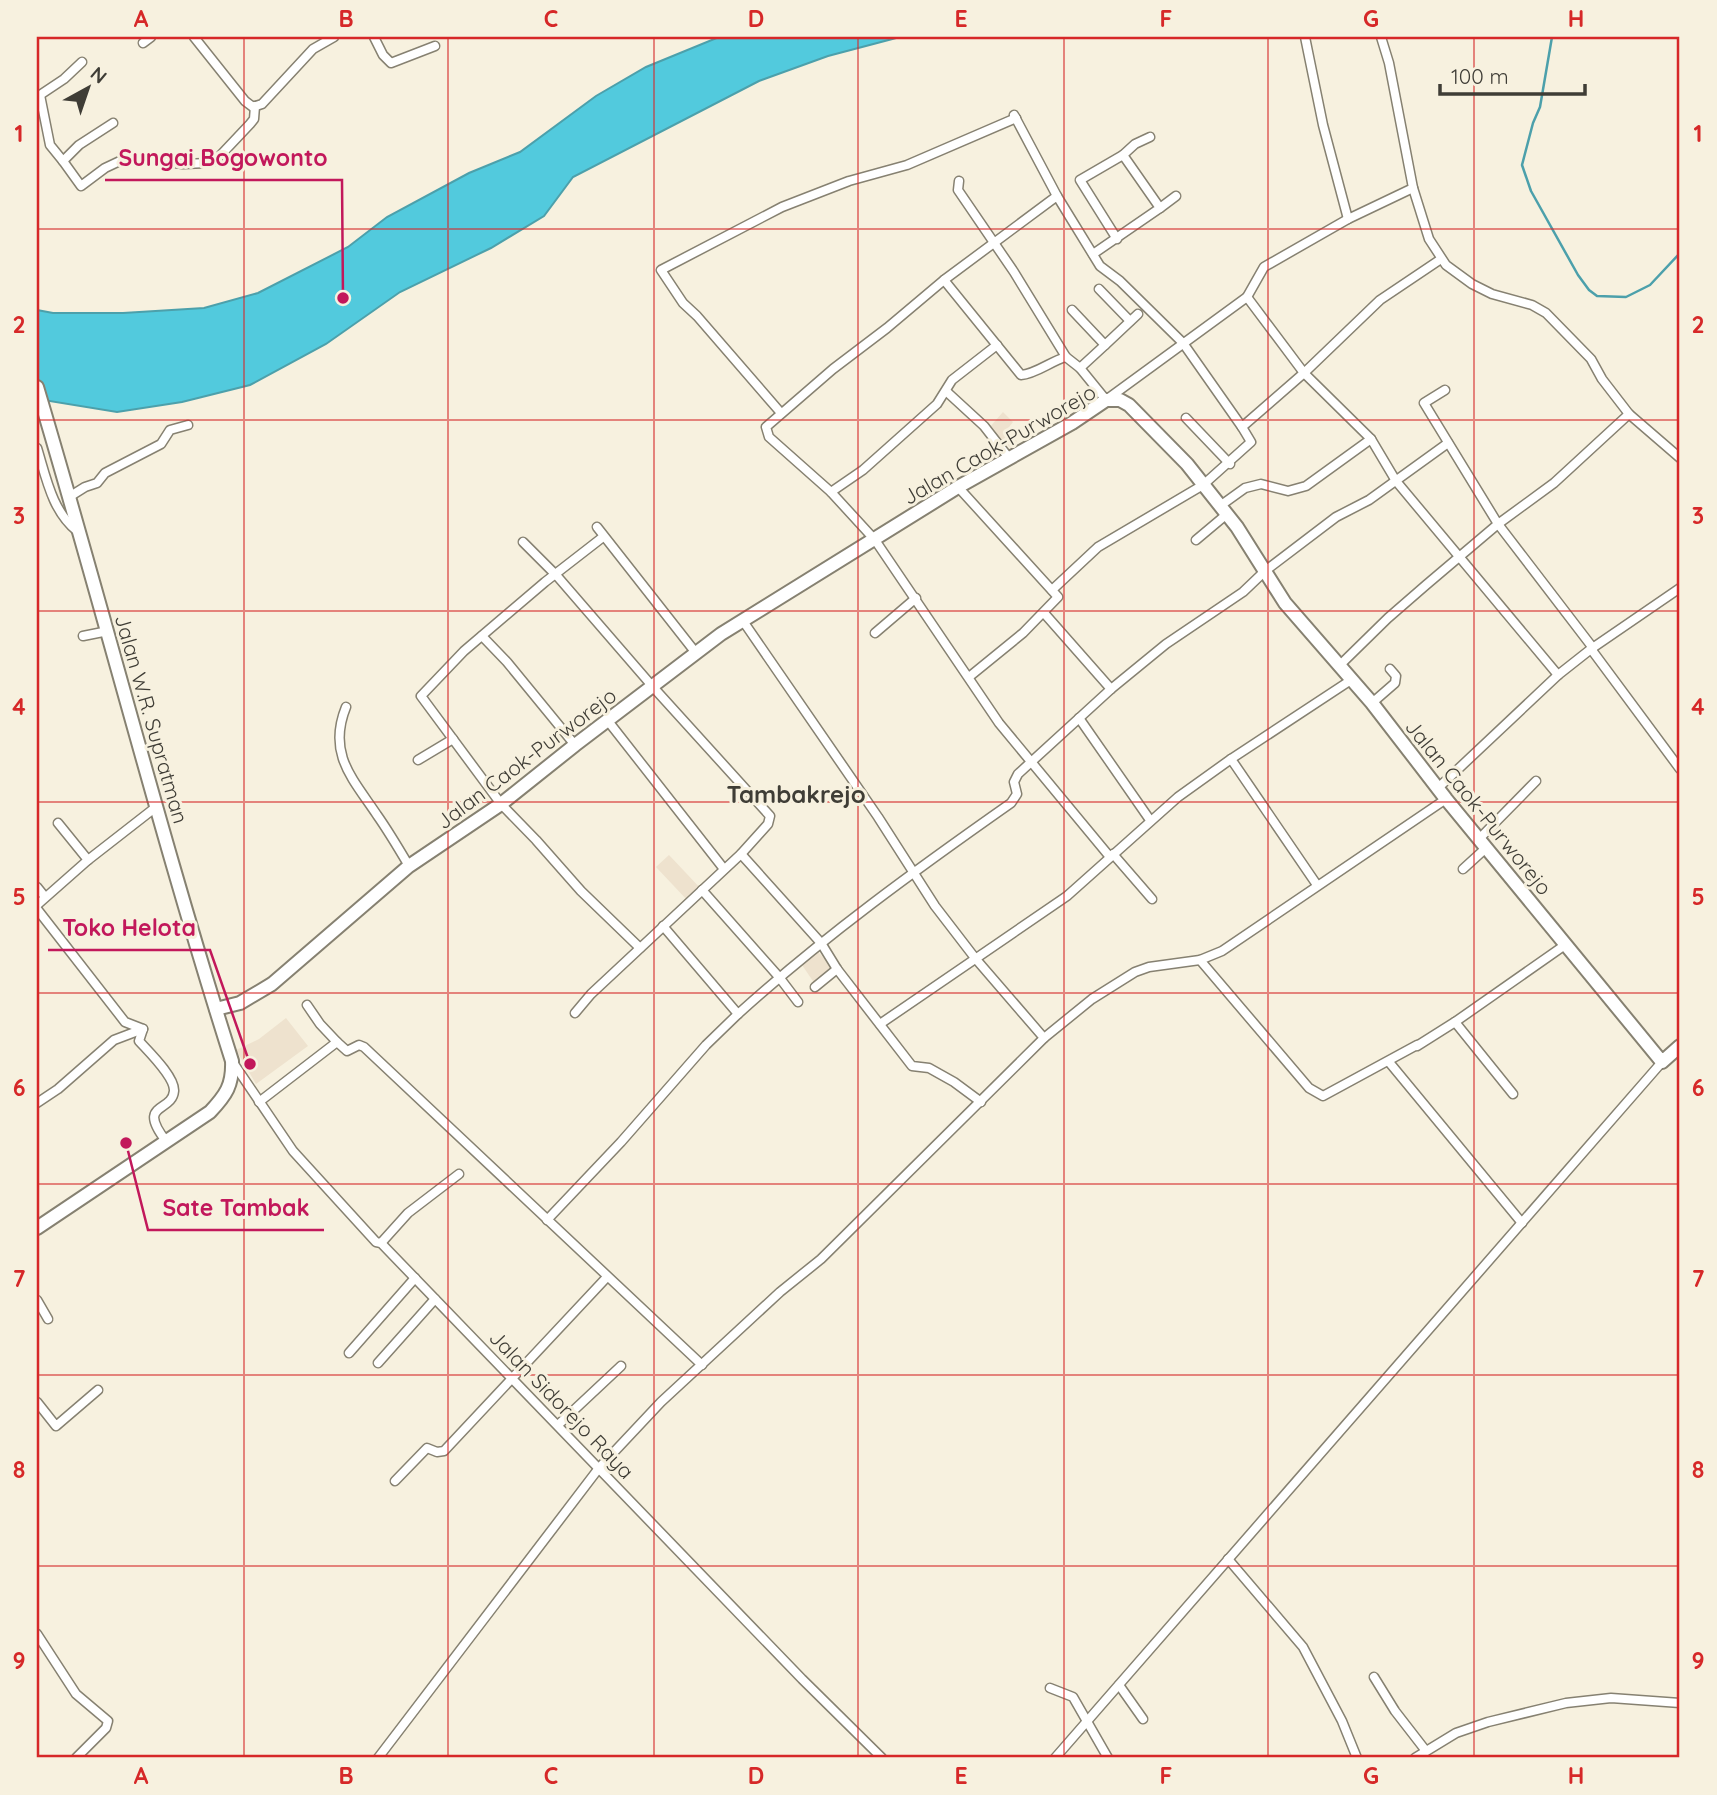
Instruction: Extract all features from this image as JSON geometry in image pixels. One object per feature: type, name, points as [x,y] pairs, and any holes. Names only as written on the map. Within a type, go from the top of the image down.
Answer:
[{"type":"street","points":[[143,43],[151,37]]},
{"type":"street","points":[[194,37],[245,101],[255,106],[262,104],[272,95],[313,49],[334,37]]},
{"type":"street","points":[[374,37],[383,55],[391,63],[435,46]]},
{"type":"street","points":[[1305,37],[1323,125],[1348,219]]},
{"type":"street","points":[[1381,37],[1389,63],[1413,188],[1429,239],[1441,259],[1472,284],[1532,305],[1546,313],[1591,359],[1602,379],[1629,414],[1680,458]]},
{"type":"street","points":[[82,62],[64,79],[38,96],[50,145],[77,182],[83,186],[106,168],[122,160],[134,158],[208,163],[224,154],[245,131],[254,119],[255,106]]},
{"type":"street","points":[[781,413],[683,303],[661,270],[782,207],[849,181],[907,165],[1015,117],[1057,196],[1100,266],[1120,281],[1183,343],[1251,442],[1230,464],[1203,485],[1098,547],[1052,590]]},
{"type":"street","points":[[63,161],[79,145],[113,123]]},
{"type":"street","points":[[1117,239],[1080,180],[1150,137]]},
{"type":"street","points":[[1123,155],[1160,208]]},
{"type":"street","points":[[959,181],[958,190],[1066,357],[1080,368],[1106,400],[1247,297],[1264,267],[1348,219],[1413,188]]},
{"type":"street","points":[[1057,196],[944,280],[766,427],[769,438],[831,492],[875,540],[1004,729],[1152,899]]},
{"type":"street","points":[[1093,254],[1176,196]]},
{"type":"street","points":[[1242,427],[1304,373],[1380,300],[1441,259]]},
{"type":"street","points":[[944,280],[1020,375],[1031,373],[1066,357]]},
{"type":"street","points":[[1099,289],[1130,321]]},
{"type":"street","points":[[1247,297],[1304,373],[1371,439],[1396,481],[1558,676]]},
{"type":"street","points":[[1072,310],[1105,345]]},
{"type":"street","points":[[1080,368],[1138,314]]},
{"type":"street","points":[[831,492],[863,470],[937,404],[947,392],[952,380],[997,345]]},
{"type":"street","name":"Jalan W.R. Supratman","points":[[37,387],[156,807],[232,1061]]},
{"type":"street","points":[[1445,390],[1424,403],[1498,524],[1680,769]]},
{"type":"street","points":[[947,392],[984,426],[1009,458]]},
{"type":"street","name":"Jalan Caok-Purworejo","points":[[216,1009],[240,1003],[272,984],[409,866],[501,804],[721,634],[958,487],[1072,423],[1106,400],[1120,400],[1129,405],[1187,464],[1223,510],[1285,603],[1372,704],[1662,1062]]},
{"type":"street","points":[[1340,666],[1388,618],[1498,524],[1554,483],[1629,414]]},
{"type":"street","points":[[1186,418],[1230,464]]},
{"type":"street","points":[[69,496],[97,483],[105,472],[161,444],[170,430],[188,425]]},
{"type":"street","points":[[1196,540],[1245,488],[1261,484],[1289,491],[1306,486],[1371,439]]},
{"type":"street","points":[[547,1220],[621,1142],[699,1052],[738,1014],[821,943],[1011,803],[1017,794],[1016,777],[1111,689],[1166,644],[1243,592],[1265,571],[1336,517],[1368,500],[1448,443]]},
{"type":"street","points":[[37,449],[56,505],[66,522],[79,533]]},
{"type":"street","points":[[37,480],[46,477]]},
{"type":"street","points":[[958,487],[1058,597],[1023,633],[969,677]]},
{"type":"street","points":[[597,527],[696,653]]},
{"type":"street","points":[[603,537],[464,651],[421,696],[501,804],[581,891],[640,948]]},
{"type":"street","points":[[523,542],[557,576],[770,816],[768,824],[741,854],[591,994],[575,1013]]},
{"type":"street","points":[[378,1758],[599,1468],[652,1411],[780,1292],[821,1259],[1044,1038],[1092,999],[1135,972],[1149,967],[1200,960],[1222,951],[1247,935],[1442,793],[1558,676],[1592,648],[1680,588]]},
{"type":"street","points":[[875,633],[916,598]]},
{"type":"street","points":[[1044,613],[1111,689]]},
{"type":"street","points":[[743,621],[878,817],[935,906],[975,958],[1044,1038]]},
{"type":"street","points":[[83,636],[108,631]]},
{"type":"street","points":[[482,636],[507,662],[575,745]]},
{"type":"street","points":[[1372,704],[1395,683],[1396,676],[1390,669]]},
{"type":"street","points":[[880,1024],[1067,896],[1150,820],[1201,779],[1351,680]]},
{"type":"street","points":[[346,707],[340,726],[342,759],[352,781],[409,866]]},
{"type":"street","points":[[1079,718],[1150,820]]},
{"type":"street","points":[[608,721],[724,869]]},
{"type":"street","points":[[418,760],[453,739]]},
{"type":"street","points":[[1231,759],[1317,885]]},
{"type":"street","points":[[1463,869],[1536,781]]},
{"type":"street","points":[[144,1029],[124,1022],[37,907],[88,860],[156,807]]},
{"type":"street","points":[[58,823],[88,860]]},
{"type":"street","points":[[741,854],[821,943],[837,969],[912,1066],[926,1067],[981,1102]]},
{"type":"street","points":[[37,887],[45,897]]},
{"type":"street","points":[[702,890],[798,1002]]},
{"type":"street","points":[[663,926],[738,1014]]},
{"type":"street","points":[[1200,960],[1315,1093],[1323,1096],[1389,1062],[1455,1022],[1565,945]]},
{"type":"street","points":[[816,987],[837,969]]},
{"type":"street","points":[[307,1005],[320,1024],[347,1051],[359,1045],[364,1047],[702,1365]]},
{"type":"street","points":[[1455,1022],[1513,1094]]},
{"type":"street","points":[[37,1103],[58,1089],[114,1041],[144,1029]]},
{"type":"street","points":[[144,1029],[139,1041],[168,1075],[174,1088],[174,1094],[154,1117],[155,1126],[166,1141]]},
{"type":"street","points":[[259,1102],[337,1042]]},
{"type":"street","points":[[1055,1758],[1662,1062],[1680,1046]]},
{"type":"street","points":[[39,1223],[210,1112],[229,1091],[233,1074],[232,1061]]},
{"type":"street","name":"Jalan Sidorejo Raya","points":[[232,1061],[293,1152],[376,1242],[415,1278],[802,1679],[882,1758]]},
{"type":"street","points":[[1389,1062],[1522,1223]]},
{"type":"street","points":[[381,1244],[408,1213],[459,1174]]},
{"type":"street","points":[[395,1481],[427,1448],[437,1452],[444,1451],[607,1277]]},
{"type":"street","points":[[349,1353],[415,1278]]},
{"type":"street","points":[[378,1363],[435,1299]]},
{"type":"street","points":[[37,1300],[48,1319]]},
{"type":"street","points":[[558,1425],[621,1366]]},
{"type":"street","points":[[37,1402],[56,1426],[98,1390]]},
{"type":"street","points":[[1228,1559],[1303,1647],[1342,1721],[1357,1758]]},
{"type":"street","points":[[37,1634],[76,1694],[107,1721],[106,1728],[76,1758]]},
{"type":"street","points":[[1374,1677],[1420,1756],[1456,1733],[1488,1721],[1566,1703],[1611,1698],[1680,1703]]},
{"type":"street","points":[[1118,1685],[1143,1719]]},
{"type":"street","points":[[1050,1688],[1073,1697],[1108,1758]]},
{"type":"shaded area","points":[[1003,412],[1013,422],[1006,431],[1017,441],[1011,448],[989,428]]},
{"type":"shaded area","points":[[669,855],[702,890],[689,902],[656,867]]},
{"type":"shaded area","points":[[817,951],[833,967],[815,984],[802,965]]},
{"type":"shaded area","points":[[286,1018],[308,1046],[256,1084],[236,1050],[259,1039]]},
{"type":"water","points":[[719,37],[900,37],[828,56],[759,81],[573,177],[544,216],[491,248],[400,292],[326,344],[250,385],[182,402],[117,412],[37,399],[37,310],[53,313],[123,313],[204,308],[258,293],[348,247],[387,217],[469,173],[520,152],[596,96],[646,67]]},
{"type":"waterway","points":[[1552,37],[1540,107],[1522,165],[1531,191],[1578,275],[1597,296],[1626,297],[1650,285],[1680,253]]},
{"type":"place","name":"Sungai Bogowonto","points":[[343,298]]},
{"type":"place","name":"Toko Helota","points":[[250,1064]]},
{"type":"place","name":"Sate Tambak","points":[[126,1143]]},
{"type":"district","name":"Tambakrejo","points":[[796,794]]}]
